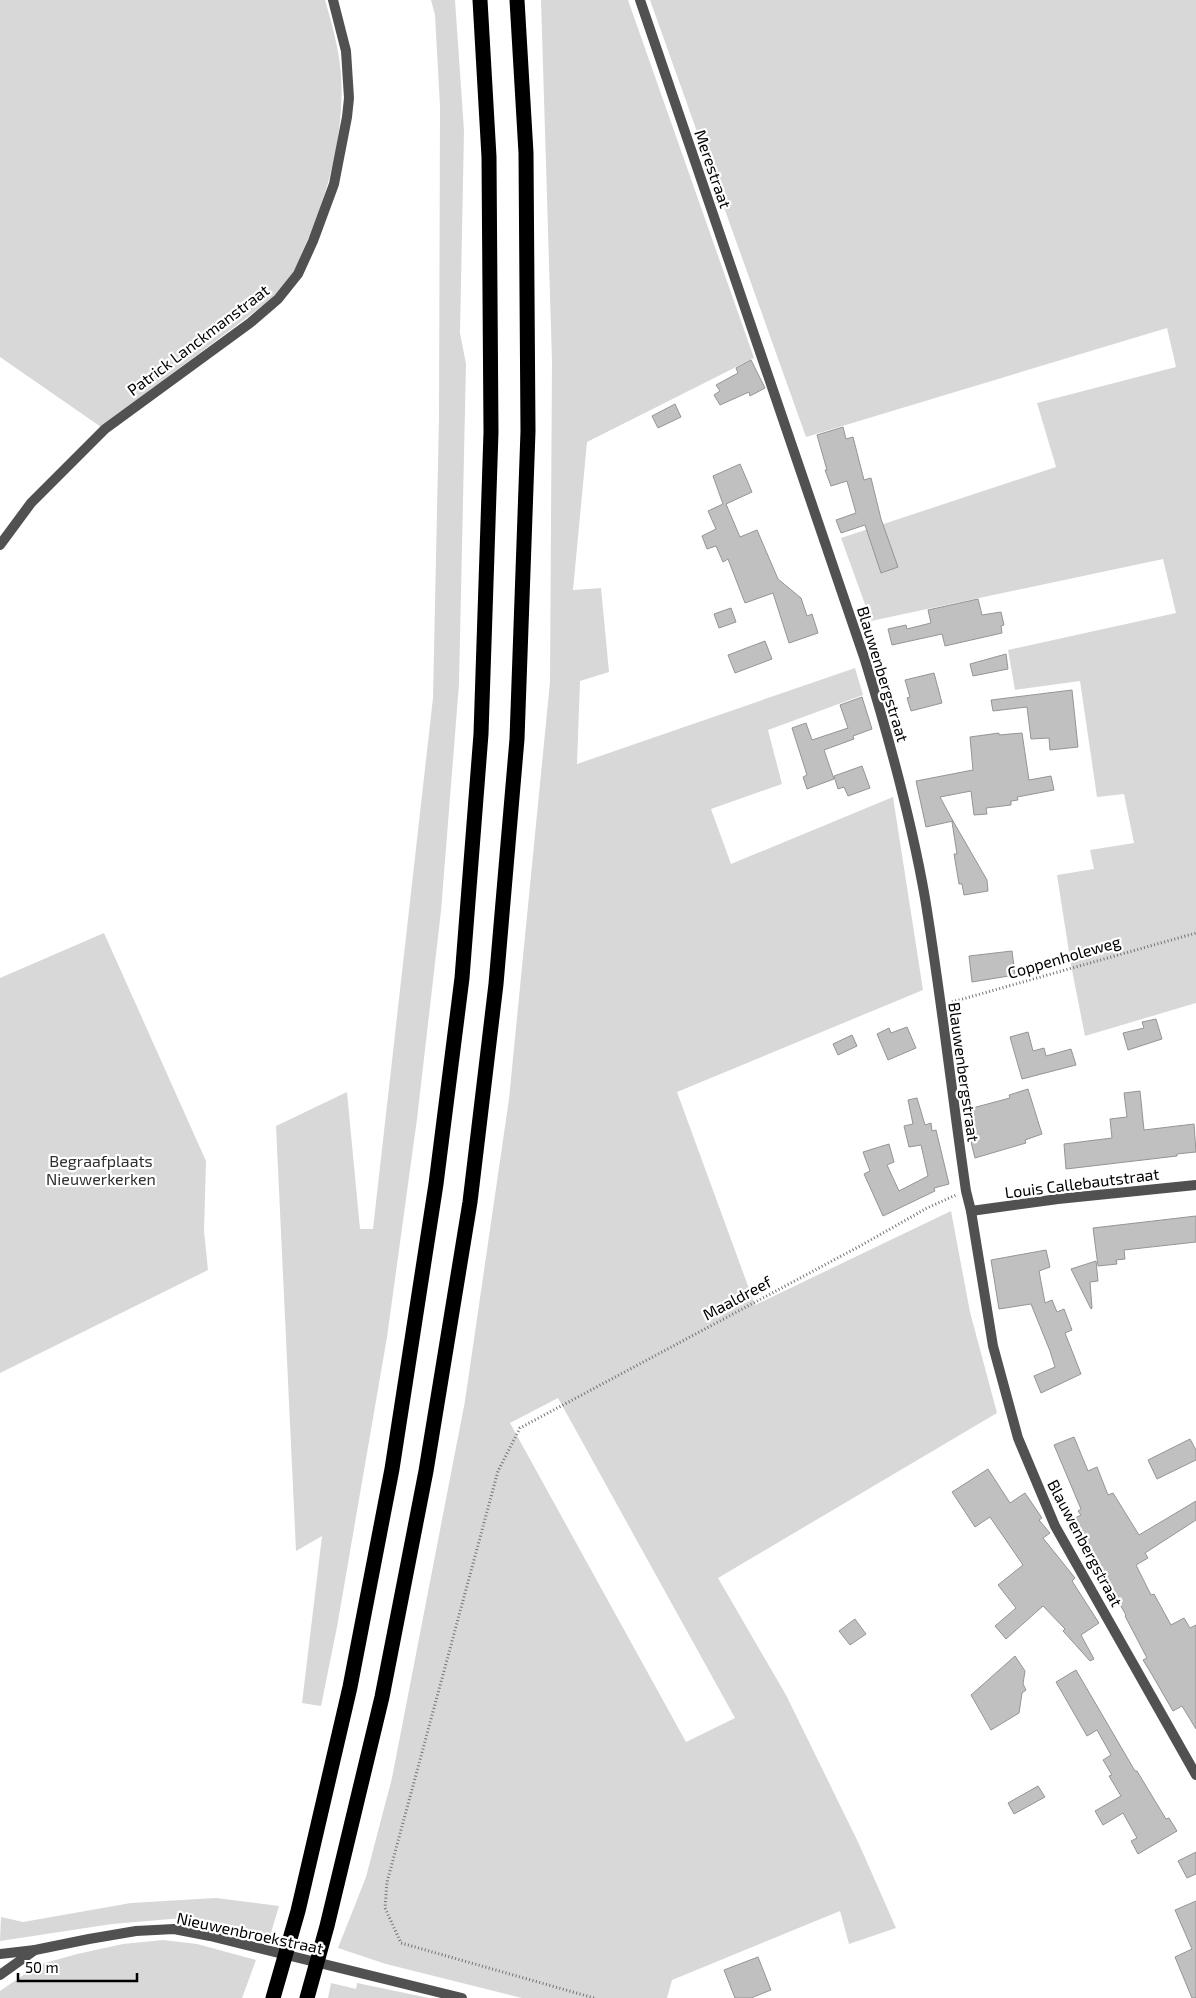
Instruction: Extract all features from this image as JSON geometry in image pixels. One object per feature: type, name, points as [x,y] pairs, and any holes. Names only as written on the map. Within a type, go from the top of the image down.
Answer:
[{"type":"highway","points":[[273,1998],[298,1910],[350,1687],[392,1469],[436,1184],[462,978],[481,734],[491,432],[490,157],[480,0]]},
{"type":"highway","points":[[307,1998],[327,1926],[382,1697],[426,1471],[470,1202],[496,984],[517,739],[528,431],[526,153],[516,0]]},
{"type":"street","name":"Patrick Lanckmanstraat","points":[[0,545],[36,498],[105,429],[250,322],[289,288],[298,274],[334,184],[348,117],[349,98],[346,51],[333,0]]},
{"type":"street","name":"Merestraat","points":[[640,0],[758,348]]},
{"type":"street","name":"Blauwenbergstraat","points":[[758,348],[865,660],[886,729],[908,815],[925,898],[966,1191],[993,1346],[1018,1438],[1055,1526],[1196,1775]]},
{"type":"street","name":"Louis Callebautstraat","points":[[971,1211],[1058,1199],[1196,1185]]},
{"type":"street","name":"Nieuwenbroekstraat","points":[[0,1954],[35,1950],[136,1931],[174,1929],[210,1936],[462,1998]]},
{"type":"street","points":[[0,1975],[35,1950]]},
{"type":"path","name":"Coppenholeweg","points":[[940,1005],[1196,933]]},
{"type":"path","name":"Maaldreef","points":[[594,1998],[401,1943],[385,1908],[387,1882],[498,1471],[520,1428],[860,1246],[927,1208],[966,1191]]},
{"type":"green space","points":[[0,0],[325,0],[335,37],[340,65],[342,96],[333,163],[313,228],[288,282],[269,301],[101,427],[0,357]]},
{"type":"green space","points":[[431,0],[455,0],[464,131],[460,333],[466,364],[459,684],[441,911],[417,1119],[387,1337],[337,1627],[321,1706],[302,1703],[322,1536],[296,1551],[276,1126],[347,1092],[360,1229],[373,1229],[433,698],[439,418],[440,106],[435,15]]},
{"type":"green space","points":[[541,0],[628,0],[754,358],[587,442],[573,590],[601,588],[609,672],[580,681],[577,764],[855,668],[863,695],[768,730],[782,784],[711,809],[731,864],[893,797],[923,990],[677,1092],[755,1305],[951,1211],[970,1312],[997,1413],[718,1578],[786,1695],[859,1844],[896,1928],[849,1944],[840,1911],[672,1980],[667,1998],[522,1998],[386,1964],[338,1948],[366,1877],[392,1778],[465,1401],[509,1099],[550,682],[552,361]],"holes":[[[558,1398],[735,1718],[686,1742],[510,1423]]]},
{"type":"green space","points":[[650,0],[1196,0],[1196,1003],[1085,1036],[1071,965],[1057,875],[1094,869],[1090,850],[1134,843],[1124,794],[1097,797],[1080,681],[1015,690],[1008,650],[1176,613],[1163,559],[871,621],[841,538],[1056,467],[1037,403],[1176,367],[1167,328],[806,437]]},
{"type":"green space","name":"Begraafplaats Nieuwerkerken","points":[[104,933],[206,1161],[204,1231],[208,1270],[0,1373],[0,978]]},
{"type":"green space","points":[[216,1898],[279,1906],[270,1936],[223,1923],[183,1918],[112,1924],[0,1941],[1,1917],[23,1922],[131,1903]]},
{"type":"green space","points":[[163,1940],[197,1944],[256,1960],[242,1998],[0,1998],[0,1991],[38,1965],[123,1944]]},
{"type":"green space","points":[[331,1983],[356,1989],[357,1983],[429,1998],[328,1998]]},
{"type":"building","points":[[751,360],[765,388],[750,396],[749,392],[720,405],[714,395],[720,391],[716,385],[738,373],[736,368]]},
{"type":"building","points":[[675,404],[681,417],[658,428],[652,416]]},
{"type":"building","points":[[843,427],[846,439],[853,437],[864,480],[871,478],[881,519],[898,567],[881,573],[865,525],[841,533],[836,520],[856,513],[847,481],[831,486],[825,470],[827,470],[817,435]]},
{"type":"building","points":[[740,464],[752,492],[726,504],[740,537],[757,530],[778,579],[801,598],[807,616],[812,614],[818,633],[789,643],[773,593],[745,603],[728,559],[723,562],[716,546],[707,549],[702,536],[716,529],[708,511],[723,504],[713,476]]},
{"type":"building","points":[[978,599],[982,615],[1001,612],[1004,625],[1001,626],[1002,633],[945,646],[942,634],[892,645],[888,629],[906,625],[907,629],[931,623],[928,610]]},
{"type":"building","points":[[731,608],[736,622],[719,628],[714,614]]},
{"type":"building","points":[[765,641],[772,659],[735,673],[728,655]]},
{"type":"building","points":[[1006,654],[1008,669],[973,676],[970,664]]},
{"type":"building","points":[[934,673],[942,703],[911,711],[907,698],[910,697],[905,680]]},
{"type":"building","points":[[1072,690],[1078,747],[1050,750],[1049,738],[1031,739],[1027,707],[993,711],[991,700]]},
{"type":"building","points":[[862,697],[872,729],[853,736],[854,739],[824,750],[834,779],[807,789],[803,777],[807,775],[792,728],[806,723],[812,740],[848,728],[840,705]]},
{"type":"building","points":[[999,733],[999,735],[1022,733],[1029,780],[1051,776],[1054,790],[1017,797],[1018,800],[1011,801],[1011,805],[986,808],[987,814],[974,815],[971,791],[940,797],[953,821],[926,827],[916,781],[973,770],[970,737]]},
{"type":"building","points":[[862,766],[870,788],[848,796],[844,787],[838,789],[834,776]]},
{"type":"building","points":[[953,821],[987,880],[988,891],[964,895],[962,884],[959,884],[954,854],[957,854]]},
{"type":"building","points":[[1012,951],[1015,975],[972,982],[969,956]]},
{"type":"building","points":[[1156,1019],[1162,1039],[1128,1050],[1123,1033],[1144,1028],[1142,1022]]},
{"type":"building","points":[[907,1027],[916,1048],[888,1060],[877,1034],[889,1028],[891,1033]]},
{"type":"building","points":[[1028,1032],[1033,1051],[1044,1048],[1046,1056],[1071,1049],[1076,1065],[1022,1079],[1010,1037]]},
{"type":"building","points":[[852,1035],[857,1046],[838,1055],[833,1044]]},
{"type":"building","points":[[1028,1089],[1042,1134],[1025,1140],[1026,1143],[975,1158],[970,1138],[973,1137],[965,1110],[1010,1098],[1009,1095]]},
{"type":"building","points":[[1140,1091],[1144,1130],[1194,1124],[1196,1152],[1177,1154],[1177,1156],[1066,1169],[1064,1144],[1112,1138],[1110,1119],[1127,1117],[1124,1093]]},
{"type":"building","points":[[917,1098],[925,1125],[931,1123],[932,1131],[936,1130],[949,1184],[934,1188],[935,1191],[883,1216],[864,1174],[870,1171],[863,1152],[889,1144],[894,1162],[887,1165],[899,1191],[928,1176],[921,1145],[909,1147],[904,1126],[913,1124],[908,1100]]},
{"type":"building","points":[[1196,1216],[1196,1242],[1124,1250],[1125,1259],[1116,1260],[1117,1264],[1098,1266],[1093,1228]]},
{"type":"building","points":[[1046,1250],[1050,1267],[1039,1271],[1045,1303],[1052,1300],[1057,1312],[1064,1309],[1072,1330],[1065,1333],[1081,1374],[1041,1393],[1034,1376],[1055,1367],[1050,1351],[1031,1304],[999,1309],[991,1260]]},
{"type":"building","points":[[1096,1261],[1098,1281],[1090,1282],[1091,1309],[1071,1269]]},
{"type":"building","points":[[1074,1437],[1088,1471],[1097,1467],[1108,1495],[1113,1493],[1139,1535],[1196,1501],[1196,1520],[1145,1553],[1148,1558],[1136,1565],[1151,1595],[1154,1594],[1171,1625],[1184,1618],[1190,1628],[1196,1625],[1196,1729],[1182,1706],[1173,1711],[1143,1660],[1147,1658],[1126,1615],[1073,1519],[1081,1515],[1078,1511],[1081,1509],[1054,1445]]},
{"type":"building","points":[[1190,1439],[1196,1450],[1196,1460],[1157,1479],[1148,1460]]},
{"type":"building","points":[[988,1469],[1010,1503],[1025,1493],[1042,1518],[1039,1520],[1050,1533],[1043,1538],[1075,1578],[1072,1581],[1099,1623],[1081,1635],[1094,1659],[1090,1661],[1063,1631],[1065,1629],[1043,1606],[1006,1639],[995,1626],[1016,1608],[998,1585],[1023,1565],[990,1517],[975,1527],[952,1492]]},
{"type":"building","points":[[855,1619],[866,1634],[850,1645],[839,1631]]},
{"type":"building","points":[[1015,1656],[1025,1671],[1023,1684],[1026,1690],[1022,1693],[1019,1713],[991,1730],[971,1695]]},
{"type":"building","points":[[1076,1670],[1135,1771],[1137,1771],[1166,1819],[1169,1818],[1177,1831],[1138,1854],[1131,1841],[1137,1838],[1123,1813],[1103,1825],[1095,1811],[1121,1796],[1109,1776],[1112,1775],[1103,1760],[1111,1755],[1097,1730],[1087,1736],[1056,1682]]},
{"type":"building","points":[[1038,1786],[1045,1797],[1014,1814],[1008,1803]]},
{"type":"building","points":[[1196,1852],[1196,1874],[1187,1878],[1178,1861]]},
{"type":"building","points":[[1196,1901],[1196,1998],[1192,1998],[1175,1957],[1192,1949],[1175,1910]]},
{"type":"building","points":[[758,1957],[771,1990],[751,1998],[735,1998],[724,1970]]}]
